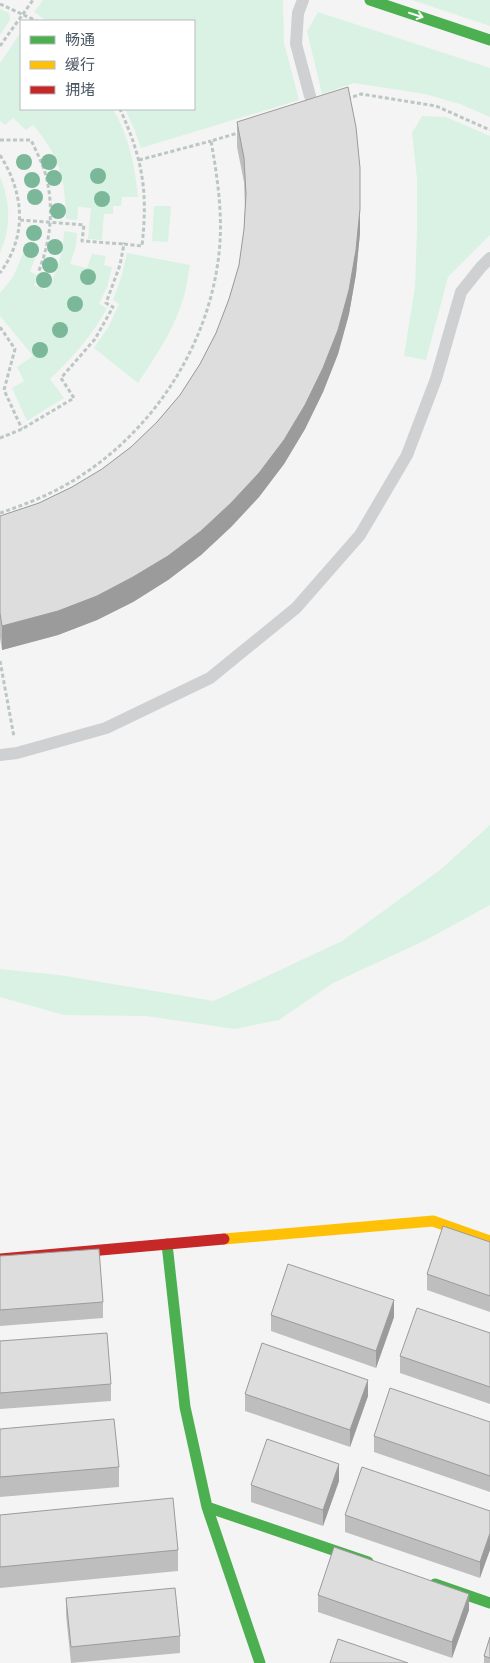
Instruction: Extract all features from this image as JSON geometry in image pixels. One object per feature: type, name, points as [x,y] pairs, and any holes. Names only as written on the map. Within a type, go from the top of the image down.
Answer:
[{"type":"main road","points":[[370,0],[490,40]]},
{"type":"main road","points":[[0,1259],[432,1221],[490,1241]]},
{"type":"main road","points":[[167,1244],[185,1407],[207,1507],[260,1663]]},
{"type":"main road","points":[[207,1507],[377,1565]]},
{"type":"main road","points":[[424,1580],[490,1603]]},
{"type":"lane","points":[[303,0],[298,13],[296,44],[310,96]]},
{"type":"lane","points":[[0,755],[17,753],[106,728],[210,678],[296,608],[360,535],[407,455],[436,379],[461,292],[490,258]]},
{"type":"path","points":[[0,46],[33,0]]},
{"type":"path","points":[[0,4],[35,20]]},
{"type":"path","points":[[342,100],[361,94],[436,106],[490,130]]},
{"type":"path","points":[[20,220],[84,225],[82,241],[142,246],[145,210],[144,188],[139,160],[120,110]]},
{"type":"path","points":[[139,160],[248,129]]},
{"type":"path","points":[[0,140],[31,140],[47,180],[50,222],[46,249],[38,273]]},
{"type":"path","points":[[0,513],[56,491],[113,453],[149,416],[179,374],[207,311],[220,244],[221,209],[218,175],[211,141]]},
{"type":"path","points":[[0,154],[17,190],[20,210],[19,229],[14,248],[0,274]]},
{"type":"path","points":[[0,438],[22,429],[74,398],[61,378],[95,339],[113,307],[106,303],[120,265],[124,244]]},
{"type":"path","points":[[0,327],[15,349],[4,390],[22,429]]},
{"type":"path","points":[[0,661],[17,753]]},
{"type":"green space","points":[[43,0],[283,0],[284,43],[299,100],[141,148],[125,110],[195,110],[195,20],[46,20],[34,12]]},
{"type":"green space","points":[[412,0],[490,0],[490,26]]},
{"type":"green space","points":[[0,9],[9,13],[10,20],[0,35]]},
{"type":"green space","points":[[318,12],[490,68],[490,117],[460,104],[425,94],[354,83],[322,94],[307,31]]},
{"type":"green space","points":[[20,33],[20,110],[114,110],[119,119],[133,163],[138,197],[122,197],[121,206],[113,206],[113,214],[104,214],[102,240],[88,239],[91,208],[78,207],[77,220],[66,219],[64,191],[59,168],[49,147],[33,125],[26,130],[13,118],[5,125],[0,121],[0,63]]},
{"type":"green space","points":[[422,116],[446,117],[490,136],[490,235],[448,277],[426,360],[404,356],[415,287],[417,179],[412,133]]},
{"type":"green space","points":[[0,177],[8,205],[8,225],[0,253]]},
{"type":"green space","points":[[154,206],[171,206],[168,242],[152,241]]},
{"type":"green space","points":[[64,231],[77,233],[76,246],[70,264],[87,268],[92,254],[106,256],[104,265],[112,267],[107,287],[99,304],[107,308],[81,346],[50,379],[64,398],[27,421],[12,388],[24,381],[17,367],[33,356],[0,316],[0,293],[13,277],[23,254],[35,258],[30,271],[39,277],[34,285],[46,290],[54,277],[59,262]]},
{"type":"green space","points":[[127,253],[190,265],[185,292],[176,319],[138,383],[94,348],[109,326],[119,304],[113,300]]},
{"type":"green space","points":[[490,825],[490,905],[426,940],[333,983],[279,1020],[235,1029],[146,1016],[64,1015],[0,997],[0,969],[59,975],[214,1001],[342,941],[440,870]]},
{"type":"building","points":[[348,87],[356,127],[360,168],[360,209],[356,250],[349,290],[338,330],[323,368],[305,405],[284,440],[259,473],[231,503],[201,531],[168,556],[97,596],[58,611],[2,626],[0,613],[0,516],[39,503],[72,487],[102,469],[131,447],[157,422],[180,395],[200,364],[216,333],[239,265],[244,229],[246,194],[244,158],[237,122]]},
{"type":"building","points":[[443,1226],[490,1242],[490,1296],[427,1274]]},
{"type":"building","points":[[99,1249],[103,1302],[0,1310],[0,1256]]},
{"type":"building","points":[[288,1264],[394,1300],[376,1351],[271,1315]]},
{"type":"building","points":[[417,1308],[490,1333],[490,1387],[400,1356]]},
{"type":"building","points":[[107,1333],[111,1384],[0,1393],[0,1341]]},
{"type":"building","points":[[262,1343],[368,1380],[350,1430],[245,1394]]},
{"type":"building","points":[[390,1388],[490,1422],[490,1476],[374,1436]]},
{"type":"building","points":[[114,1419],[119,1467],[0,1477],[0,1429]]},
{"type":"building","points":[[267,1439],[339,1464],[323,1510],[251,1485]]},
{"type":"building","points":[[362,1467],[490,1511],[490,1533],[480,1562],[345,1515]]},
{"type":"building","points":[[173,1498],[178,1550],[0,1567],[0,1515]]},
{"type":"building","points":[[334,1547],[469,1594],[452,1642],[318,1595]]},
{"type":"building","points":[[175,1588],[180,1636],[71,1647],[66,1598]]},
{"type":"building","points":[[490,1637],[490,1658],[484,1656]]},
{"type":"building","points":[[338,1639],[408,1663],[330,1663]]},
{"type":"traffic: fast","points":[[370,0],[490,40]]},
{"type":"traffic: fast","points":[[167,1244],[185,1407],[207,1507],[260,1663]]},
{"type":"traffic: fast","points":[[207,1507],[368,1562]]},
{"type":"traffic: fast","points":[[435,1584],[490,1603]]},
{"type":"traffic: slow","points":[[224,1239],[433,1221],[490,1241]]},
{"type":"traffic: jam","points":[[0,1259],[224,1239]]}]
